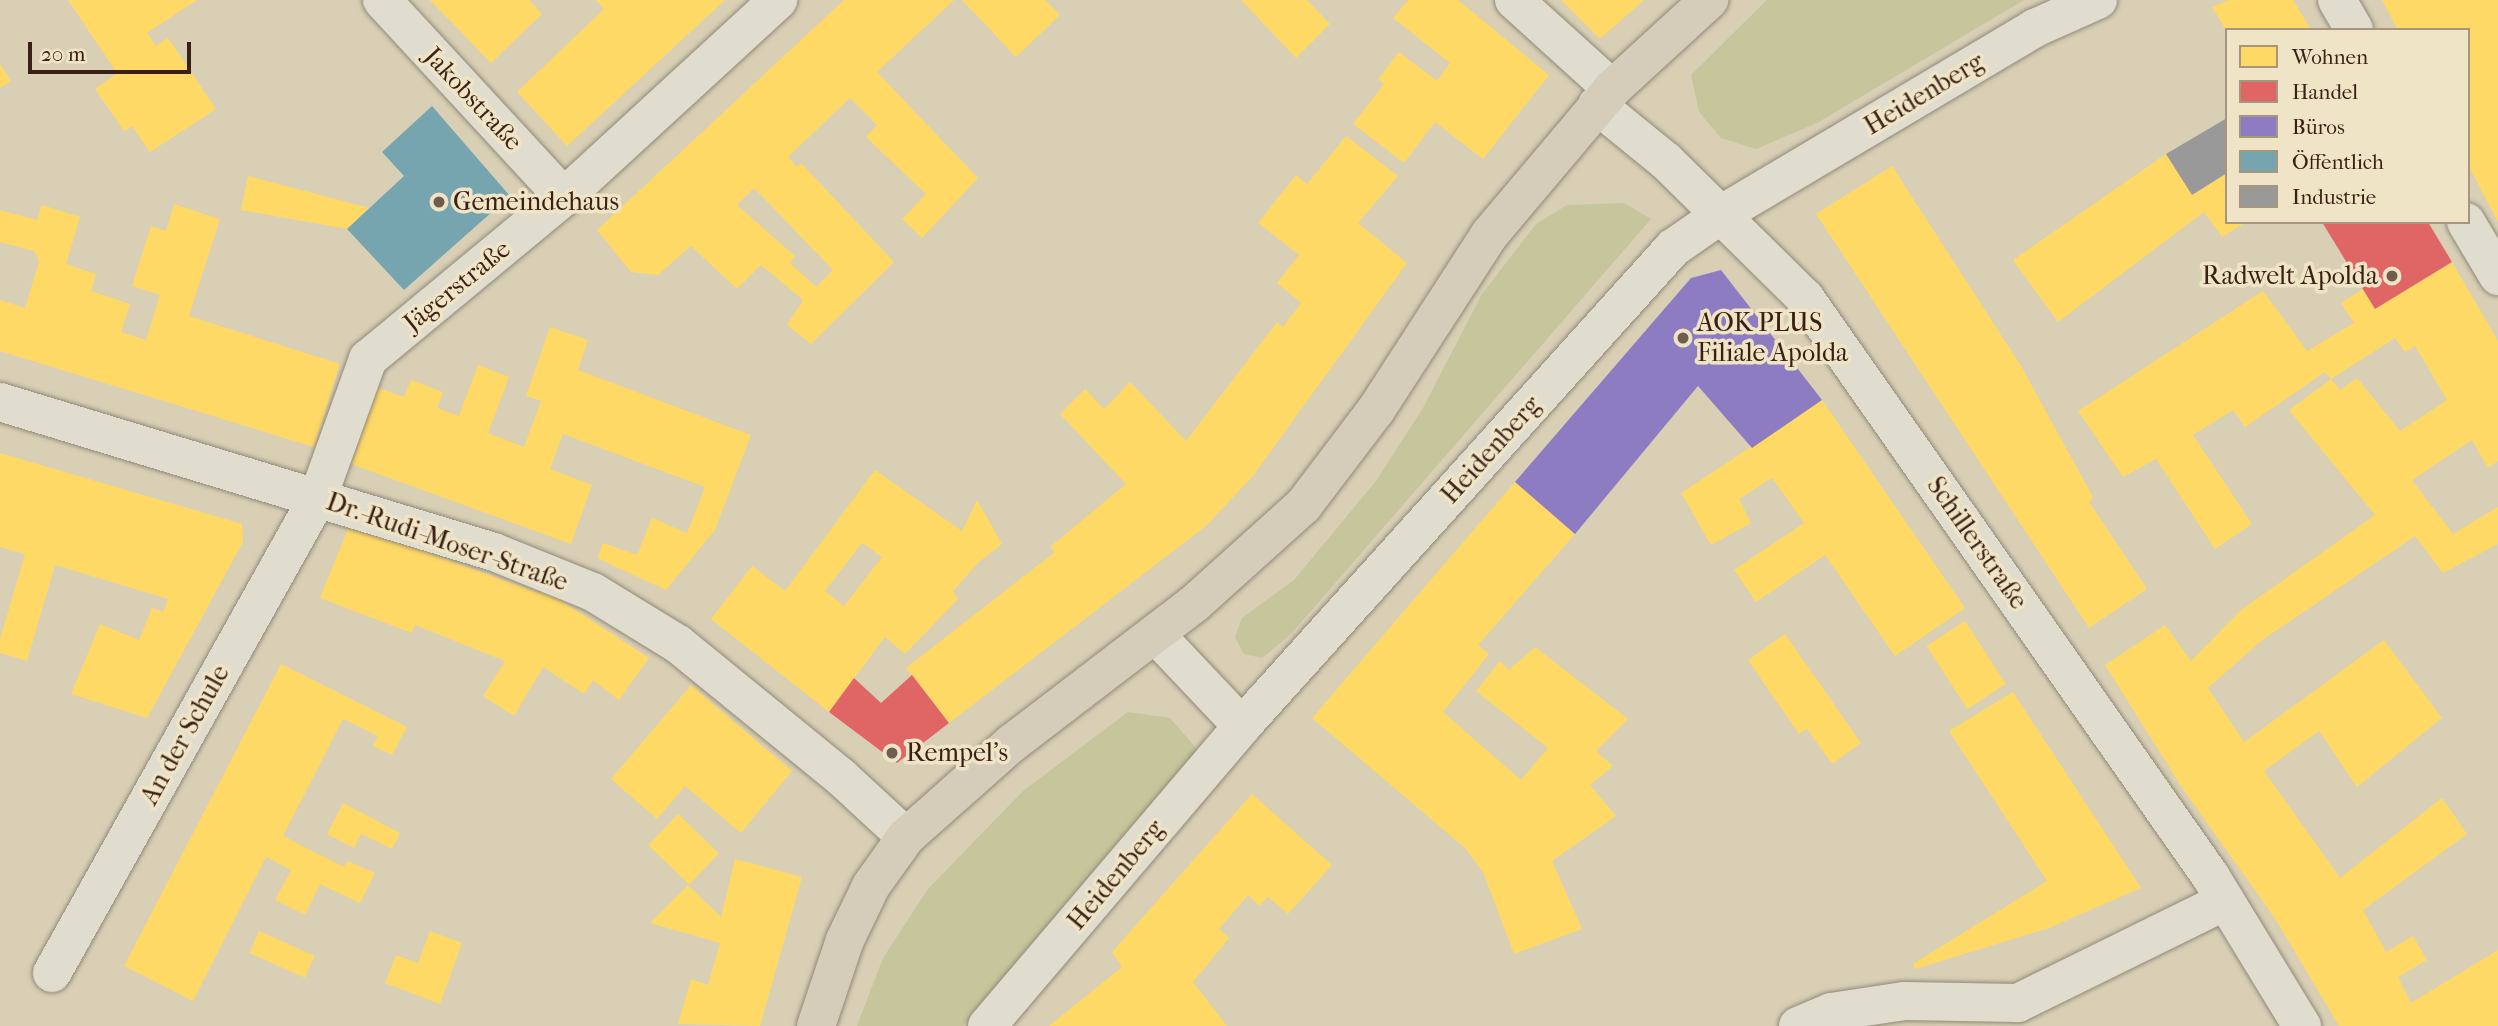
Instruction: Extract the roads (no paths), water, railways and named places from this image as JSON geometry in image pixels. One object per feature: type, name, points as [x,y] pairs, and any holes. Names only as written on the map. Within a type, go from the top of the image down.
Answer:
[{"type":"main road","points":[[816,1026],[845,940],[871,886],[906,837],[1012,743],[1155,634],[1303,506],[1376,410],[1490,234],[1605,97],[1709,0]]},
{"type":"street","name":"Jakobstraße","points":[[382,0],[564,197]]},
{"type":"street","name":"Jägerstraße","points":[[318,497],[368,359],[564,197],[778,0]]},
{"type":"street","name":"Schillerstraße","points":[[1514,0],[1605,97],[1805,298],[2225,901],[2302,1026]]},
{"type":"street","name":"Heidenberg","points":[[987,1026],[1242,726],[1673,248],[1722,214],[2035,28],[2098,0]]},
{"type":"street","points":[[2337,0],[2353,28]]},
{"type":"street","points":[[2467,224],[2498,276]]},
{"type":"street","name":"Dr.-Rudi-Moser-Straße","points":[[0,401],[494,552],[593,592],[678,644],[841,777],[906,837]]},
{"type":"street","name":"An der Schule","points":[[52,973],[318,497]]},
{"type":"street","points":[[1155,634],[1242,726]]},
{"type":"street","points":[[1798,1026],[1831,1012],[1905,1001],[2018,1003],[2225,901]]},
{"type":"place","name":"Gemeindehaus","points":[[439,202]]},
{"type":"place","name":"Radwelt Apolda","points":[[2392,276]]},
{"type":"place","name":"AOK PLUS Filiale Apolda","points":[[1683,338]]},
{"type":"place","name":"Rempel's","points":[[892,753]]}]
